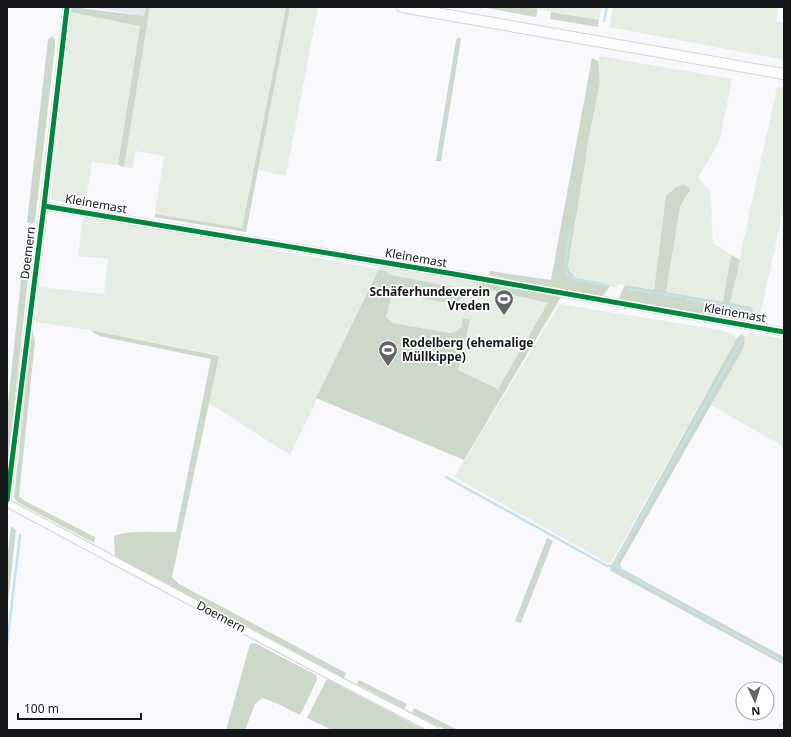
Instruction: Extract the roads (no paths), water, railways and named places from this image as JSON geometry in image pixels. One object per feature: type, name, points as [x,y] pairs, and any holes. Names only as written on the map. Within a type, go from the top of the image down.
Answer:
[{"type":"main road","points":[[402,7],[784,74]]},
{"type":"street","name":"Doemern","points":[[67,7],[7,502],[325,673],[435,730]]},
{"type":"street","name":"Kleinemast","points":[[44,206],[454,274],[784,332]]},
{"type":"waterway","points":[[604,21],[607,7]]},
{"type":"waterway","points":[[570,230],[566,261],[567,273],[569,276],[577,280],[606,285]]},
{"type":"waterway","points":[[629,289],[681,297]]},
{"type":"waterway","points":[[688,299],[747,309],[750,311],[750,315]]},
{"type":"waterway","points":[[741,341],[616,561],[621,571],[784,662]]},
{"type":"waterway","points":[[446,477],[607,566],[617,565]]},
{"type":"waterway","points":[[7,645],[20,535]]},
{"type":"place","name":"Schäferhundeverein Vreden","points":[[504,316]]},
{"type":"place","name":"Rodelberg (ehemalige Müllkippe)","points":[[388,367]]}]
